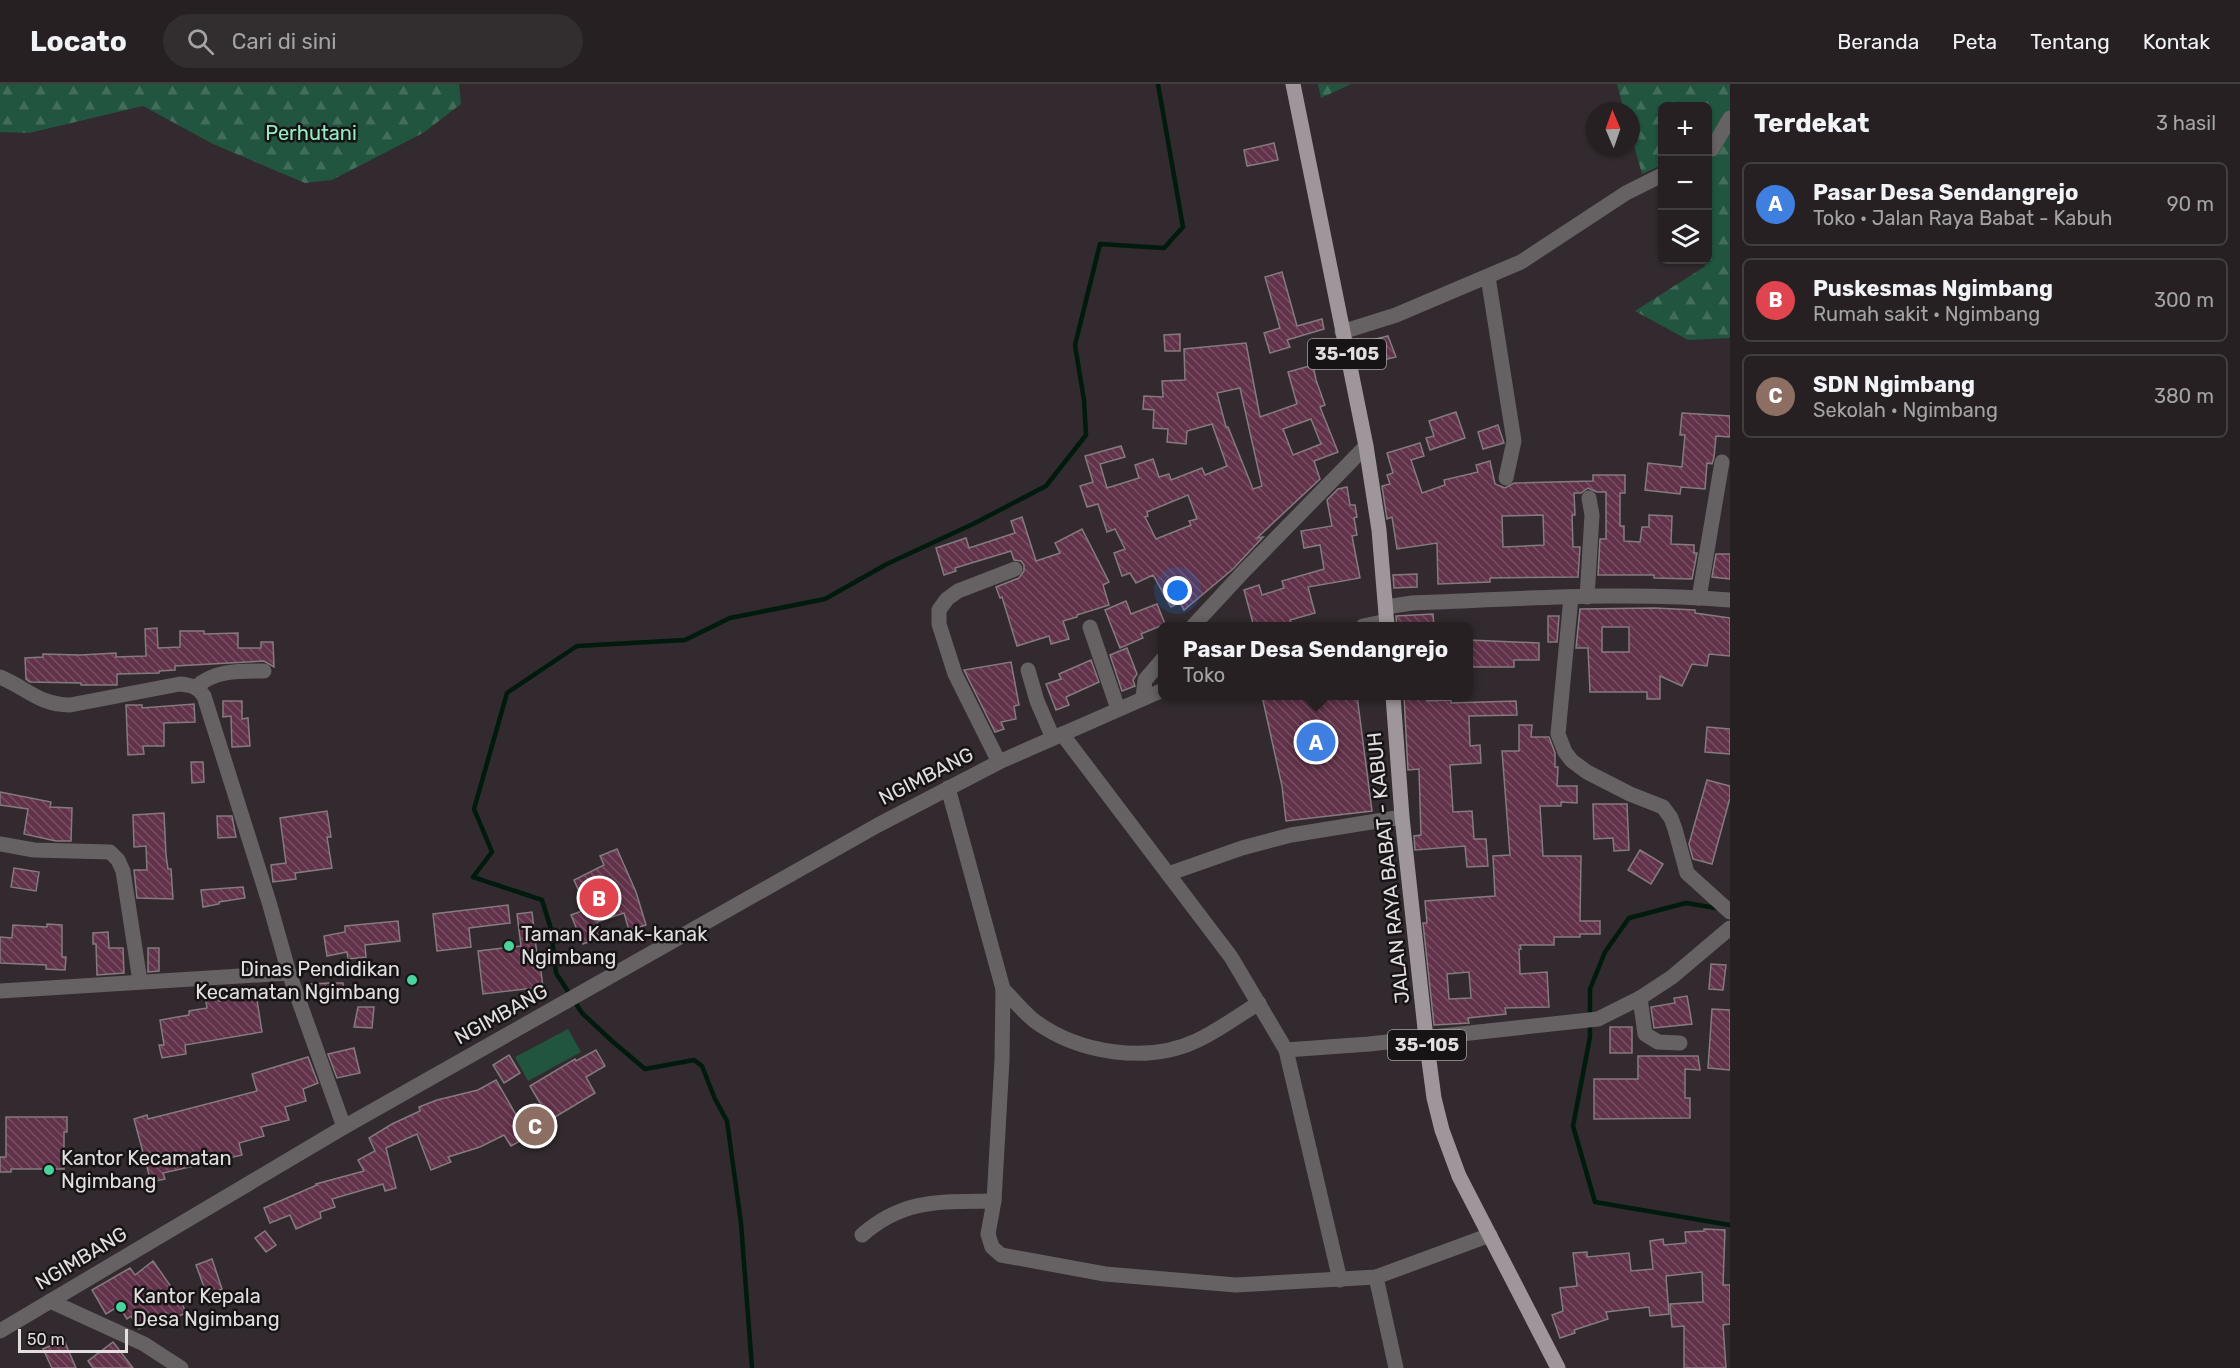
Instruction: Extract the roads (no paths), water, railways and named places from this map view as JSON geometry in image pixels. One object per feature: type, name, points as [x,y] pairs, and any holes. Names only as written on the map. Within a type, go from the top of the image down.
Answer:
[{"type":"main road","name":"35-105","points":[[1293,84],[1366,446],[1379,530],[1387,618]]},
{"type":"main road","name":"JALAN RAYA BABAT - KABUH","points":[[1393,700],[1402,817],[1434,1098],[1442,1130],[1459,1176],[1558,1368]]},
{"type":"street","points":[[1712,147],[1730,118]]},
{"type":"street","points":[[1712,149],[1730,141]]},
{"type":"street","points":[[1342,332],[1396,315],[1521,262],[1626,193],[1658,177]]},
{"type":"street","points":[[1488,277],[1514,441],[1506,478]]},
{"type":"street","points":[[1198,622],[1366,446]]},
{"type":"street","points":[[1699,598],[1722,462]]},
{"type":"street","points":[[1589,498],[1592,515],[1558,734],[1565,752],[1572,761],[1587,772],[1630,794],[1663,807],[1671,818],[1687,873],[1730,912]]},
{"type":"street","points":[[999,762],[955,674],[939,624],[939,610],[947,598],[958,591],[1015,569]]},
{"type":"street","points":[[1387,618],[1412,603],[1579,597],[1730,600]]},
{"type":"street","points":[[1090,627],[1118,709]]},
{"type":"street","points":[[1143,698],[1145,680],[1158,665]]},
{"type":"street","points":[[1028,670],[1037,700],[1057,736],[1168,874],[1231,957],[1286,1050],[1340,1280]]},
{"type":"street","points":[[196,687],[205,680],[232,671],[264,671]]},
{"type":"street","points":[[0,677],[54,705],[70,705],[180,684],[196,687],[204,696],[290,973],[344,1127]]},
{"type":"street","name":"NGIMBANG","points":[[0,1331],[344,1127],[878,825],[999,762],[1158,692]]},
{"type":"street","points":[[948,788],[1004,989],[994,1202],[988,1234],[992,1247],[1001,1255],[1105,1274],[1236,1285],[1376,1277],[1490,1235]]},
{"type":"street","points":[[1168,874],[1242,848],[1291,835],[1402,817]]},
{"type":"street","points":[[0,844],[34,850],[114,854],[123,871],[140,981]]},
{"type":"street","points":[[1286,1050],[1426,1038],[1598,1019],[1640,998],[1672,977],[1730,928]]},
{"type":"street","points":[[0,991],[290,973]]},
{"type":"street","points":[[1004,989],[1034,1021],[1067,1040],[1094,1048],[1138,1053],[1166,1052],[1197,1041],[1259,1003]]},
{"type":"street","points":[[1640,998],[1645,1034],[1659,1042],[1680,1043]]},
{"type":"street","points":[[862,1235],[877,1222],[893,1213],[919,1204],[994,1202]]},
{"type":"street","points":[[1376,1277],[1396,1368]]},
{"type":"street","points":[[50,1301],[144,1344],[181,1368]]},
{"type":"waterway","points":[[752,1368],[741,1223],[727,1121],[715,1099],[702,1066],[694,1060],[645,1069],[582,1013],[556,973],[551,929],[542,900],[473,877],[492,852],[474,809],[507,693],[577,646],[685,640],[730,618],[825,599],[887,564],[973,524],[1046,486],[1086,435],[1084,400],[1075,345],[1100,244],[1164,248],[1183,227],[1158,84]]},
{"type":"waterway","points":[[1717,907],[1686,903],[1629,918],[1605,952],[1590,989],[1590,1037],[1573,1126],[1595,1202],[1730,1225]]},
{"type":"place","name":"Pasar Desa Sendangrejo","points":[[1316,742]]},
{"type":"place","name":"Puskesmas Ngimbang","points":[[599,898]]},
{"type":"place","name":"Taman Kanak-kanak Ngimbang","points":[[509,946]]},
{"type":"place","name":"Dinas Pendidikan Kecamatan Ngimbang","points":[[412,980]]},
{"type":"place","name":"SDN Ngimbang","points":[[535,1126]]},
{"type":"place","name":"Kantor Kecamatan Ngimbang","points":[[49,1170]]},
{"type":"place","name":"Kantor Kepala Desa Ngimbang","points":[[121,1307]]},
{"type":"park label","name":"Perhutani","points":[[311,133]]}]
